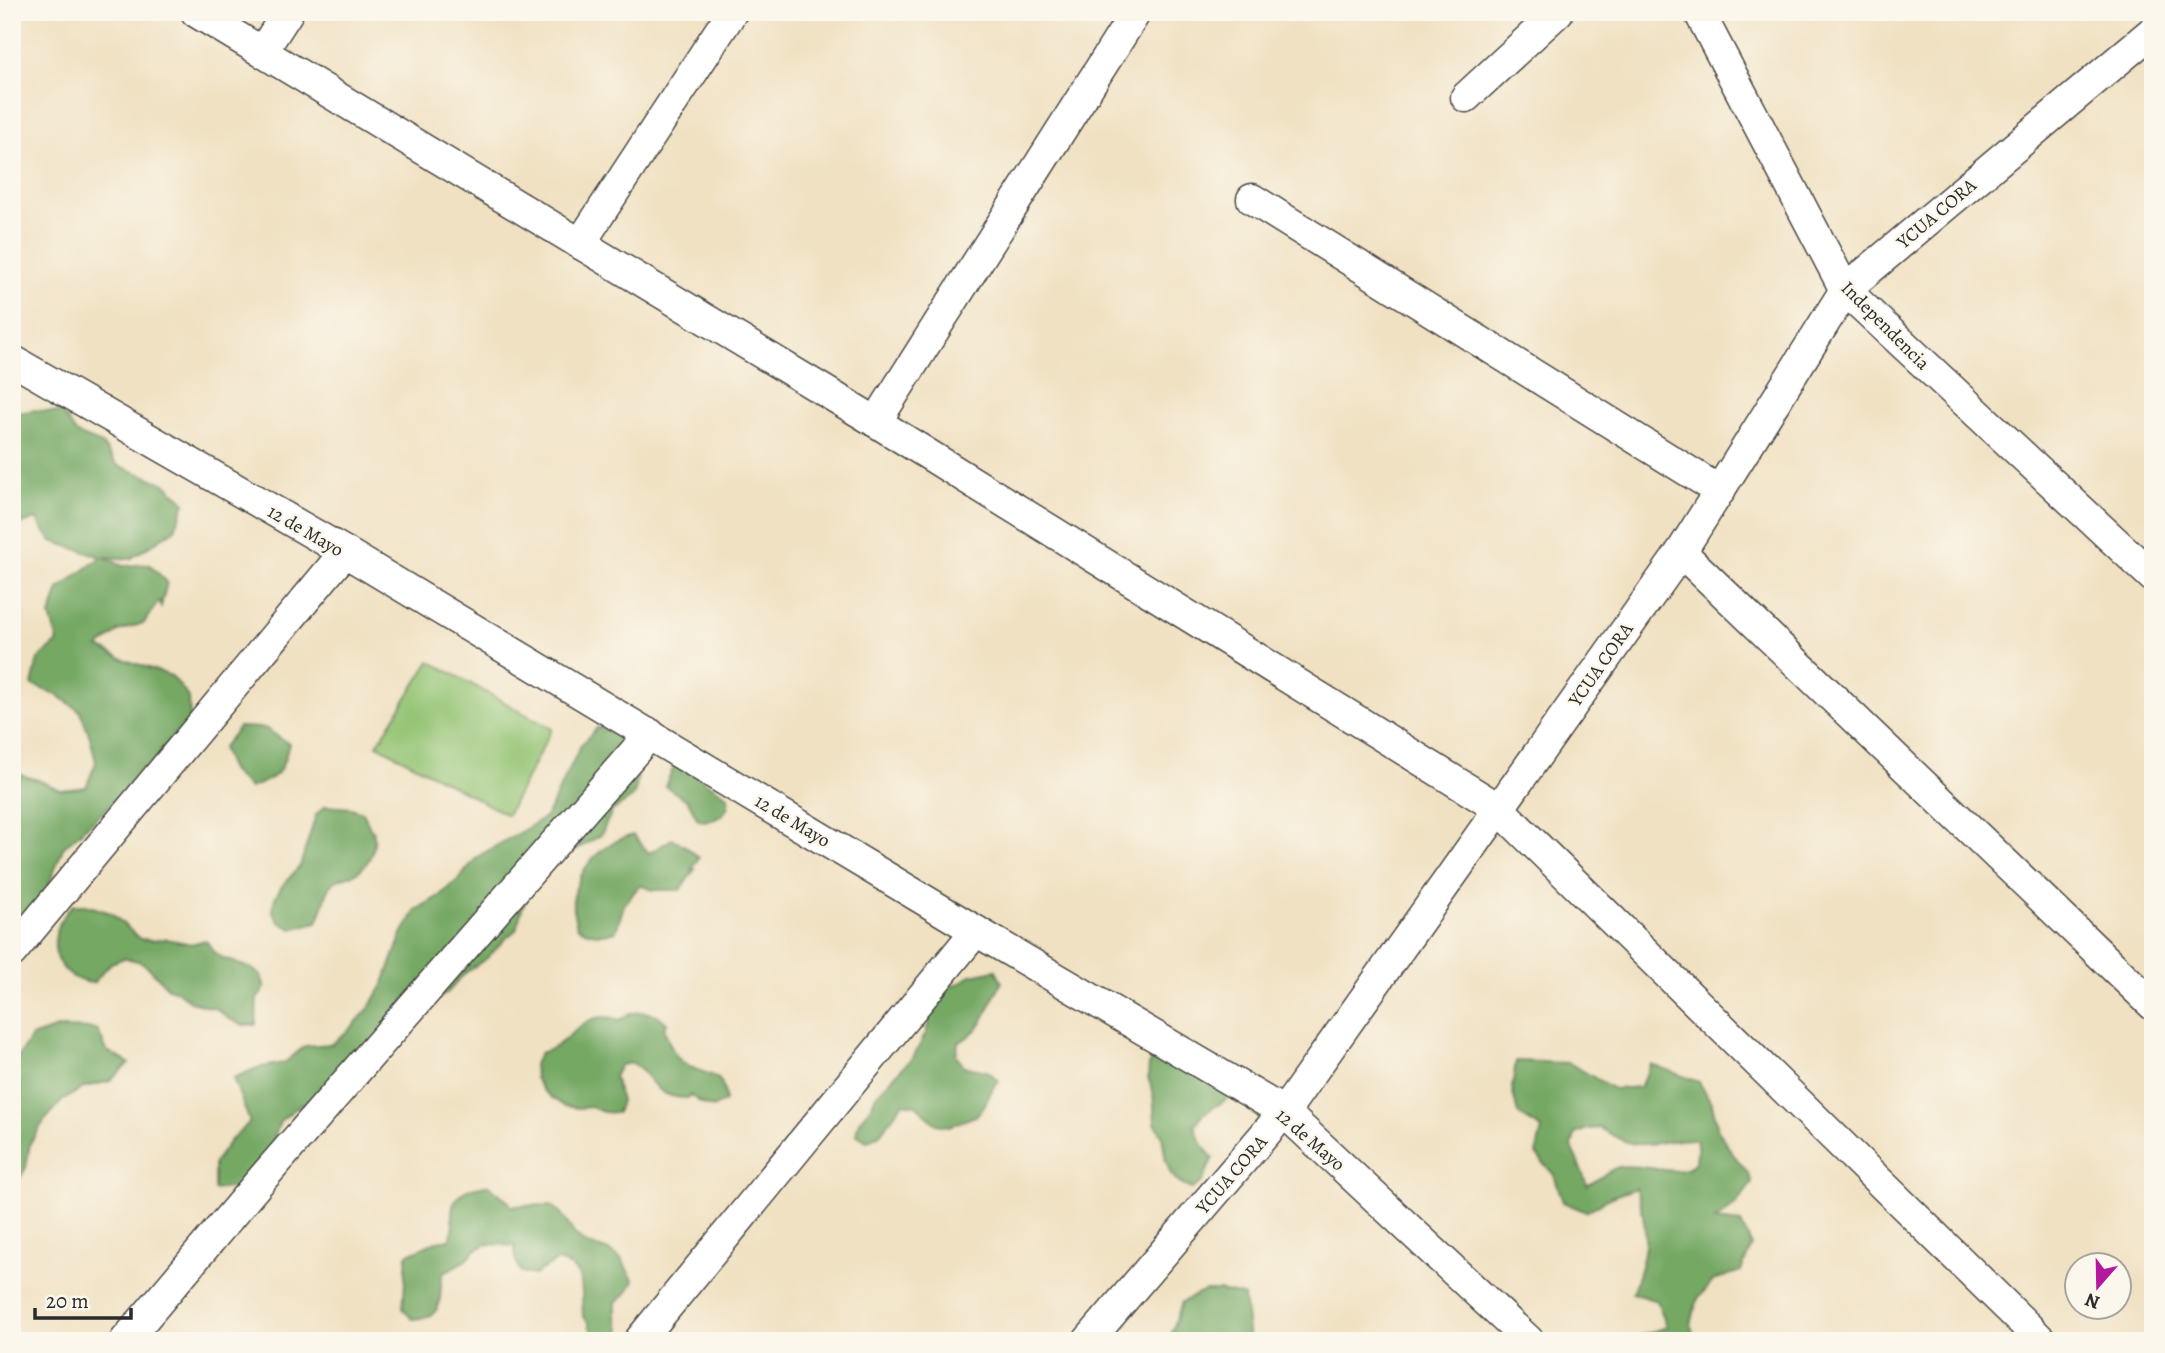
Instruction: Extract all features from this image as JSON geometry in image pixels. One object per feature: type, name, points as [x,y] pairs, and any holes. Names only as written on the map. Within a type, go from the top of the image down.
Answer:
[{"type":"street","points":[[196,12],[876,422],[1498,808],[2042,1341]]},
{"type":"street","points":[[262,52],[288,12]]},
{"type":"street","points":[[580,244],[732,12]]},
{"type":"street","points":[[876,422],[1136,12]]},
{"type":"street","points":[[1466,97],[1558,12]]},
{"type":"street","name":"Independencia","points":[[1699,12],[1844,290],[2153,578]]},
{"type":"street","name":"YCUA CORA","points":[[1088,1341],[1284,1112],[1681,552],[1844,290],[2153,31]]},
{"type":"street","points":[[1252,199],[1720,491]]},
{"type":"street","name":"12 de Mayo","points":[[15,367],[345,552],[976,931],[1284,1112],[1529,1341]]},
{"type":"street","points":[[12,953],[345,552]]},
{"type":"street","points":[[1681,552],[2153,1005]]},
{"type":"street","points":[[125,1341],[261,1180],[650,734]]},
{"type":"street","points":[[639,1341],[976,931]]},
{"type":"green space","points":[[35,410],[62,413],[77,434],[102,444],[117,465],[166,484],[185,503],[175,529],[130,559],[104,557],[123,566],[149,564],[167,582],[161,607],[159,601],[144,623],[119,631],[99,647],[120,658],[172,676],[189,697],[190,721],[163,749],[146,783],[121,795],[63,848],[44,898],[26,919],[12,917],[12,777],[15,773],[61,790],[86,787],[96,762],[80,711],[57,695],[32,685],[38,659],[58,642],[50,616],[59,589],[101,557],[51,541],[36,519],[12,528],[12,414]]},
{"type":"green space","points":[[430,661],[552,729],[507,815],[377,745]]},
{"type":"green space","points":[[239,727],[265,728],[289,744],[281,769],[267,781],[249,788],[231,771],[222,748]]},
{"type":"green space","points":[[598,727],[624,736],[639,758],[633,797],[612,811],[601,835],[555,862],[537,882],[523,906],[516,930],[487,958],[465,973],[447,993],[424,1009],[325,1096],[300,1105],[280,1121],[271,1147],[240,1187],[214,1190],[214,1163],[230,1141],[250,1122],[233,1078],[257,1068],[284,1063],[305,1046],[332,1044],[352,1027],[370,1007],[384,983],[402,934],[416,910],[439,896],[460,878],[477,857],[546,817],[581,745]]},
{"type":"green space","points":[[676,763],[728,796],[727,808],[720,816],[710,820],[698,820],[688,801],[665,786]]},
{"type":"green space","points":[[325,806],[363,812],[373,834],[373,829],[374,835],[373,848],[361,869],[331,885],[317,922],[292,929],[279,922],[272,911],[275,898],[300,866],[316,815]]},
{"type":"green space","points":[[633,835],[649,853],[672,839],[680,843],[699,858],[692,869],[695,869],[680,890],[653,890],[640,885],[624,905],[616,931],[596,934],[577,927],[573,900],[586,867],[602,850]]},
{"type":"green space","points":[[73,905],[86,905],[111,913],[140,939],[166,939],[192,944],[204,940],[215,953],[261,975],[265,988],[257,999],[256,1025],[243,1025],[229,1019],[217,1009],[191,1002],[177,991],[168,988],[149,968],[138,961],[124,958],[111,963],[93,983],[67,973],[60,964],[55,941],[64,916]]},
{"type":"green space","points":[[996,970],[1002,982],[981,1024],[958,1043],[956,1055],[964,1066],[989,1072],[999,1081],[976,1116],[949,1126],[936,1124],[916,1105],[903,1103],[880,1134],[867,1141],[856,1134],[859,1121],[871,1107],[876,1095],[914,1056],[926,1033],[932,1007],[947,986],[961,983],[971,975]]},
{"type":"green space","points":[[631,1013],[657,1015],[667,1023],[664,1029],[671,1048],[680,1060],[718,1078],[722,1083],[725,1101],[713,1108],[690,1095],[688,1098],[668,1095],[656,1087],[633,1063],[620,1065],[614,1077],[621,1101],[617,1113],[603,1112],[591,1107],[564,1106],[542,1089],[535,1078],[534,1064],[540,1053],[551,1049],[586,1022],[596,1018],[620,1020]]},
{"type":"green space","points":[[57,1028],[97,1029],[107,1051],[129,1063],[110,1081],[85,1087],[62,1101],[30,1143],[26,1168],[12,1191],[12,1066],[31,1037]]},
{"type":"green space","points":[[1157,1052],[1228,1087],[1226,1100],[1203,1114],[1195,1125],[1201,1143],[1213,1158],[1202,1182],[1192,1189],[1180,1184],[1171,1174],[1162,1135],[1155,1123],[1153,1091],[1148,1078],[1149,1064]]},
{"type":"green space","points":[[1516,1061],[1569,1063],[1614,1089],[1640,1087],[1651,1064],[1699,1082],[1712,1104],[1718,1130],[1749,1174],[1752,1183],[1735,1205],[1715,1220],[1741,1223],[1752,1246],[1741,1271],[1714,1280],[1697,1300],[1691,1325],[1695,1341],[1634,1341],[1642,1335],[1667,1327],[1657,1301],[1632,1293],[1645,1241],[1644,1217],[1636,1188],[1611,1197],[1586,1212],[1563,1202],[1554,1175],[1536,1154],[1542,1129],[1518,1114],[1512,1088]],"holes":[[[1600,1128],[1635,1144],[1696,1139],[1697,1155],[1693,1165],[1684,1170],[1619,1167],[1587,1185],[1572,1147],[1575,1134]]]},
{"type":"green space","points":[[489,1185],[511,1206],[551,1205],[560,1212],[575,1235],[585,1243],[609,1251],[621,1259],[634,1281],[627,1293],[616,1302],[616,1315],[623,1341],[595,1341],[588,1321],[583,1317],[581,1282],[574,1269],[557,1261],[534,1275],[521,1272],[515,1259],[515,1246],[487,1244],[443,1273],[439,1305],[431,1314],[412,1319],[403,1309],[407,1255],[437,1241],[450,1239],[456,1199],[465,1191]]},
{"type":"green space","points":[[1205,1291],[1244,1296],[1249,1341],[1169,1341],[1182,1302]]}]
